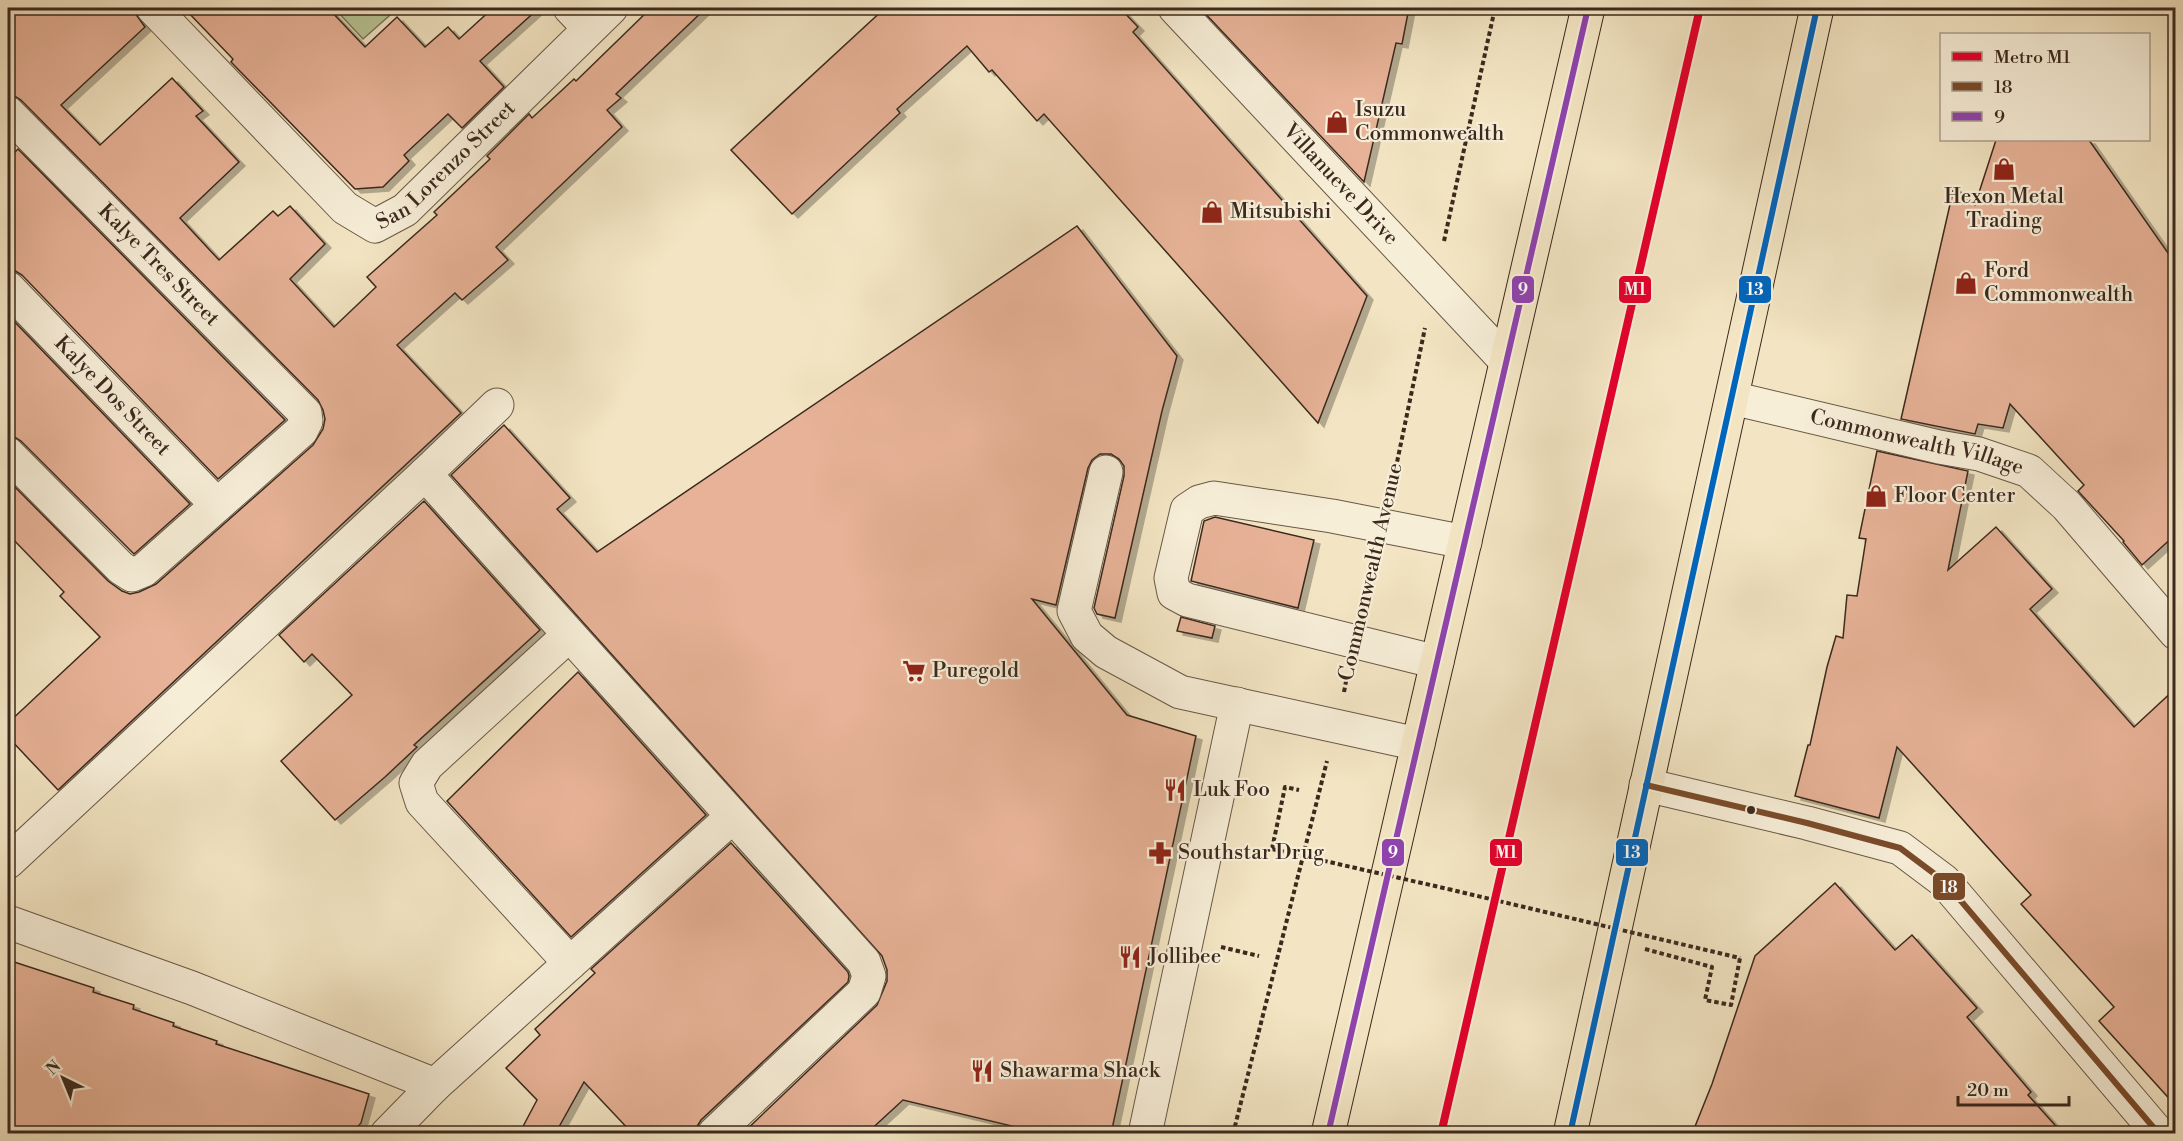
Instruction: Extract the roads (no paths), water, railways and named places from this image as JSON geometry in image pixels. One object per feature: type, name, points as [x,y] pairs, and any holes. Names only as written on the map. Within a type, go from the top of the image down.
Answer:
[{"type":"main road","points":[[1328,1134],[1588,8]]},
{"type":"main road","points":[[1570,1134],[1817,8]]},
{"type":"street","name":"San Lorenzo Street","points":[[153,8],[345,208],[375,226],[405,210],[590,14]]},
{"type":"street","name":"Villanueve Drive","points":[[1176,8],[1506,361]]},
{"type":"street","name":"Kalye Tres Street","points":[[8,113],[304,413],[306,421],[301,431],[217,505]]},
{"type":"street","name":"Kalye Dos Street","points":[[8,288],[217,505]]},
{"type":"street","name":"Commonwealth Village","points":[[1732,398],[1939,447],[1979,454],[2029,471],[2067,506],[2175,633]]},
{"type":"street","points":[[8,862],[497,405]]},
{"type":"street","points":[[8,454],[121,568],[132,574],[144,570],[217,505]]},
{"type":"street","points":[[1106,472],[1074,611],[1087,636],[1106,652],[1180,692],[1418,744]]},
{"type":"street","points":[[425,474],[864,962],[870,976],[864,992],[714,1134]]},
{"type":"street","points":[[1437,662],[1187,600],[1174,593],[1171,578],[1187,510],[1198,502],[1214,498],[1465,542]]},
{"type":"street","points":[[570,635],[427,765],[416,783],[422,802],[570,963]]},
{"type":"street","points":[[1145,1134],[1237,704]]},
{"type":"street","points":[[1646,785],[1807,823],[1900,848],[1944,880],[2159,1134]]},
{"type":"street","points":[[387,1134],[435,1085],[732,817]]},
{"type":"street","points":[[8,922],[192,988],[435,1085]]},
{"type":"metro line","name":"M1","points":[[1441,1134],[1700,8]]},
{"type":"place","name":"Isuzu Commonwealth","points":[[1337,122]]},
{"type":"place","name":"Hexon Metal Trading","points":[[2004,169]]},
{"type":"place","name":"Mitsubishi","points":[[1212,212]]},
{"type":"place","name":"Ford Commonwealth","points":[[1966,283]]},
{"type":"place","name":"Floor Center","points":[[1876,496]]},
{"type":"place","name":"Puregold","points":[[914,671]]},
{"type":"place","name":"Luk Foo","points":[[1175,790]]},
{"type":"place","name":"Southstar Drug","points":[[1160,853]]},
{"type":"place","name":"Jollibee","points":[[1130,957]]},
{"type":"place","name":"Shawarma Shack","points":[[982,1071]]}]
